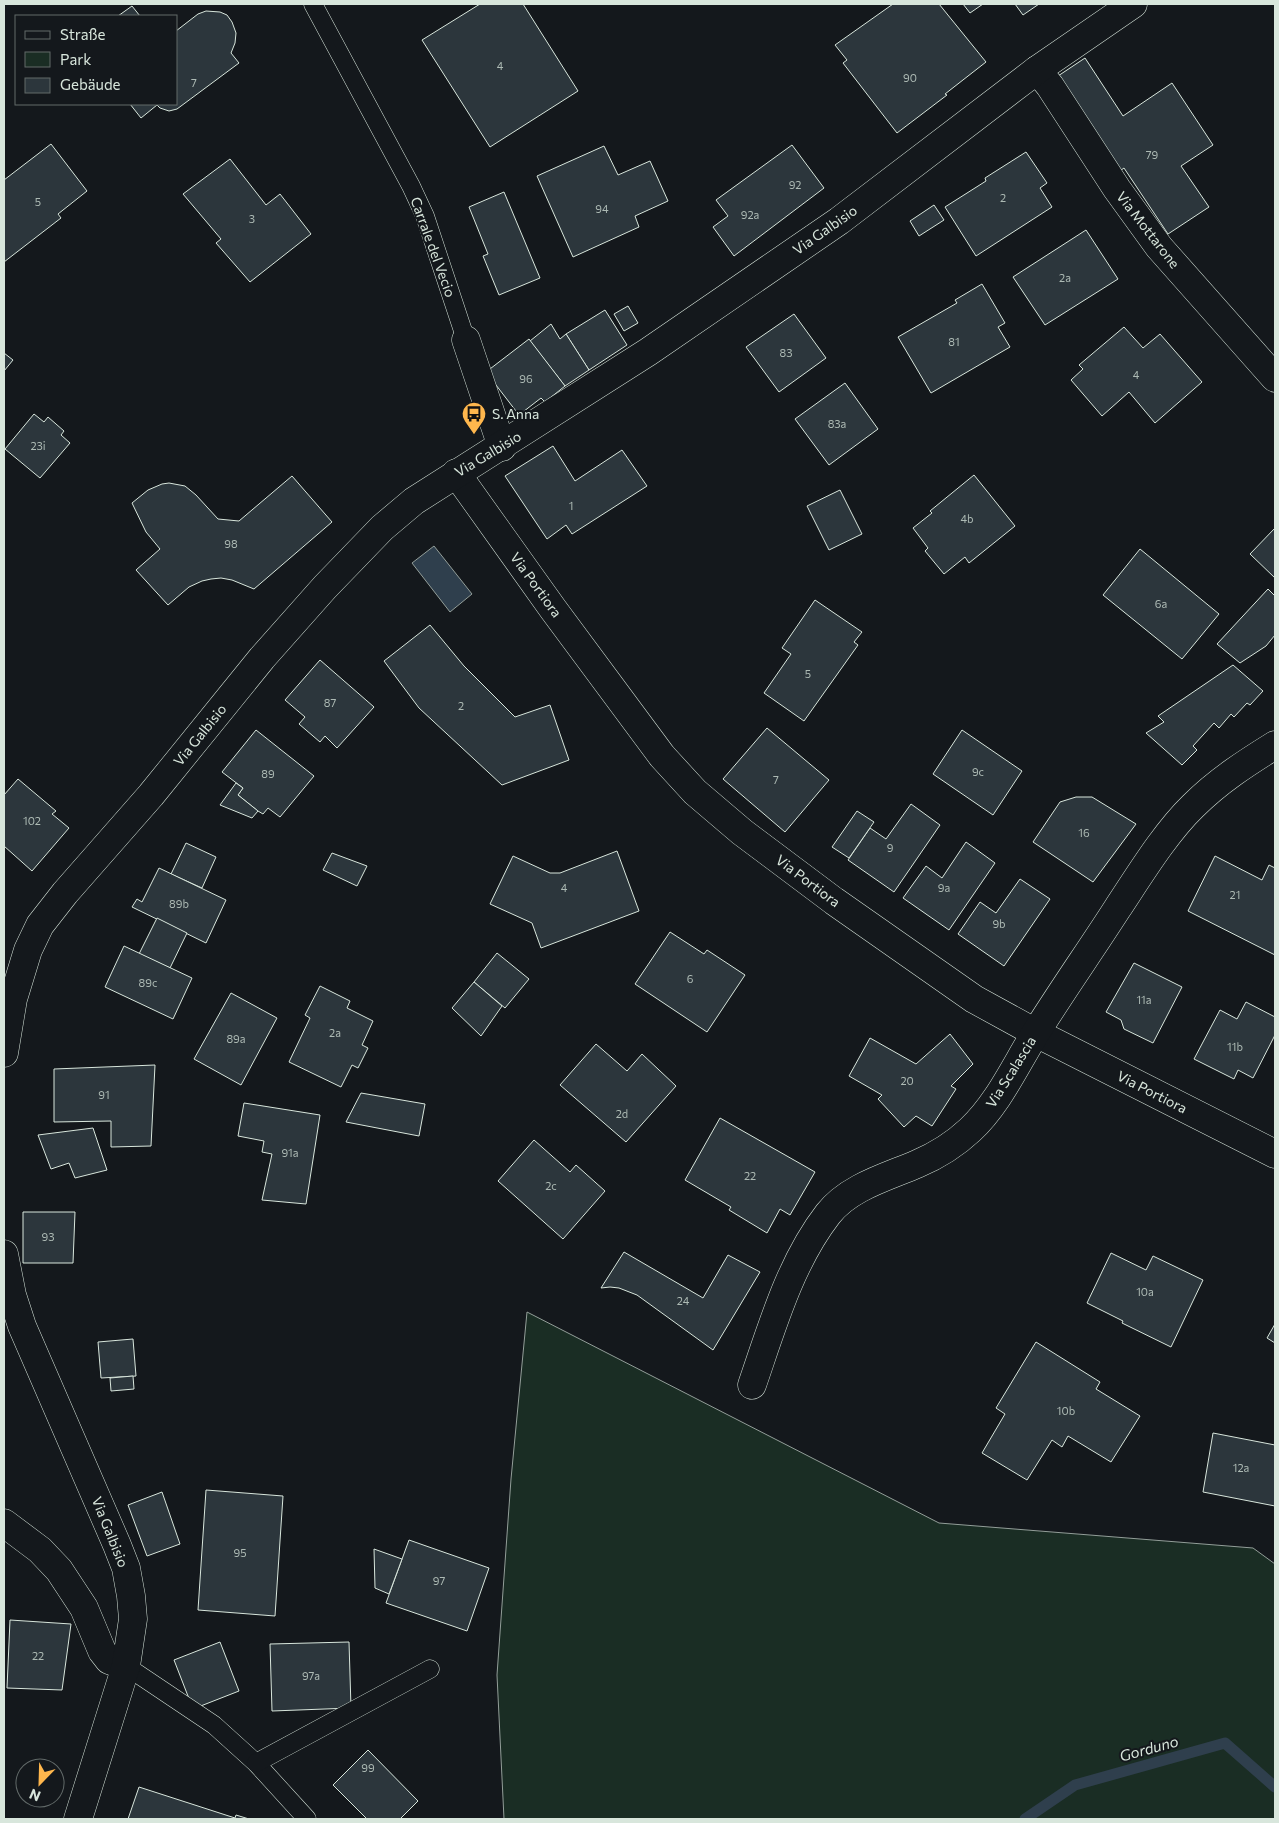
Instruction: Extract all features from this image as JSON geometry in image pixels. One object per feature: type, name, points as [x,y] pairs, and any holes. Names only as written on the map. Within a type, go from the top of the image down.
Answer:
[{"type":"street","name":"Via Galbisio","points":[[4,1053],[13,999],[28,950],[40,925],[65,893],[151,795],[262,658],[324,587],[399,513],[456,473],[502,447],[648,352],[838,221],[1037,70],[1133,4]]},
{"type":"street","name":"Via Mottarone","points":[[1037,70],[1050,86],[1117,189],[1159,247],[1275,378]]},
{"type":"street","name":"Carrale del Vecio","points":[[466,340],[502,447]]},
{"type":"street","name":"Via Portiora","points":[[456,473],[662,756],[695,792],[742,832],[834,901],[967,994],[1036,1033],[1275,1154]]},
{"type":"street","name":"Via Scalascia","points":[[752,1385],[787,1285],[816,1231],[829,1212],[842,1200],[863,1187],[919,1163],[949,1147],[971,1129],[992,1104],[1036,1033],[1132,887],[1178,822],[1191,807],[1229,774],[1275,745]]},
{"type":"street","name":"Via Galbisio","points":[[4,1254],[12,1295],[22,1326],[117,1544],[126,1568],[132,1596],[133,1619],[126,1666],[78,1819]]},
{"type":"street","points":[[4,1523],[40,1550],[60,1570],[84,1608],[102,1651],[109,1660],[126,1666]]},
{"type":"lane","name":"Carrale del Vecio","points":[[313,4],[411,186],[424,216],[466,340]]},
{"type":"lane","points":[[126,1666],[214,1725],[256,1763],[307,1819]]},
{"type":"lane","points":[[256,1763],[430,1669]]},
{"type":"green space","points":[[527,1312],[939,1523],[1253,1548],[1275,1564],[1275,1819],[504,1819],[497,1675],[511,1479]]},
{"type":"water","points":[[434,546],[472,594],[450,612],[412,563]]},
{"type":"building","points":[[480,4],[523,4],[578,91],[490,147],[422,40]]},
{"type":"building","points":[[893,4],[939,4],[986,62],[897,133],[843,63],[847,60],[835,45]]},
{"type":"building","points":[[963,4],[983,4],[970,13]]},
{"type":"building","points":[[1015,4],[1039,4],[1023,15]]},
{"type":"building","points":[[132,6],[139,15],[119,15]]},
{"type":"building","points":[[206,11],[220,12],[227,15],[236,33],[231,53],[239,63],[177,109],[169,111],[160,108],[157,105],[178,105],[178,29],[198,14]]},
{"type":"building","points":[[1085,58],[1123,116],[1172,83],[1213,145],[1181,166],[1209,207],[1168,234],[1124,168],[1117,173],[1058,76]]},
{"type":"building","points":[[131,105],[157,105],[141,118]]},
{"type":"building","points":[[51,144],[87,191],[58,214],[61,218],[4,262],[4,180]]},
{"type":"building","points":[[792,145],[824,188],[734,256],[713,227],[728,216],[716,200]]},
{"type":"building","points":[[604,146],[618,175],[650,161],[668,201],[635,216],[639,227],[573,257],[537,176]]},
{"type":"building","points":[[1026,152],[1047,183],[1040,188],[1052,207],[976,256],[945,207],[986,181],[985,178]]},
{"type":"building","points":[[230,159],[266,205],[280,194],[311,234],[250,282],[216,243],[221,239],[183,194]]},
{"type":"building","points":[[504,192],[540,278],[499,295],[483,256],[488,254],[469,207]]},
{"type":"building","points":[[934,205],[944,220],[919,236],[910,221]]},
{"type":"building","points":[[1086,230],[1118,279],[1045,325],[1013,277]]},
{"type":"building","points":[[982,284],[1005,323],[998,327],[1010,347],[931,393],[898,337],[957,303],[955,300]]},
{"type":"building","points":[[628,306],[638,323],[624,331],[614,314]]},
{"type":"building","points":[[605,310],[627,345],[589,370],[566,334]]},
{"type":"building","points":[[794,314],[826,358],[779,392],[746,347]]},
{"type":"building","points":[[551,324],[560,339],[566,334],[589,370],[565,386],[530,341]]},
{"type":"building","points":[[1124,327],[1143,348],[1160,334],[1202,382],[1155,423],[1129,392],[1102,416],[1071,380],[1083,369],[1079,365]]},
{"type":"building","points":[[529,339],[565,386],[545,402],[541,398],[519,415],[486,372]]},
{"type":"building","points":[[4,353],[13,360],[4,371]]},
{"type":"building","points":[[845,383],[878,429],[829,465],[795,419]]},
{"type":"building","points":[[34,414],[44,422],[48,417],[64,431],[61,435],[70,443],[40,478],[5,449]]},
{"type":"building","points":[[553,446],[575,481],[622,450],[647,486],[572,534],[566,525],[547,539],[505,476]]},
{"type":"building","points":[[974,475],[1015,526],[969,563],[965,557],[944,574],[925,551],[928,548],[913,528],[932,513],[930,511]]},
{"type":"building","points":[[292,476],[332,522],[254,589],[232,580],[211,579],[189,587],[168,605],[136,570],[160,549],[146,532],[132,503],[148,490],[169,483],[185,486],[218,519],[239,521]]},
{"type":"building","points":[[840,490],[862,534],[829,550],[807,506]]},
{"type":"building","points":[[1275,528],[1275,578],[1250,554]]},
{"type":"building","points":[[1140,549],[1219,614],[1182,659],[1103,595]]},
{"type":"building","points":[[1268,589],[1275,596],[1275,635],[1266,646],[1240,663],[1217,644]]},
{"type":"building","points":[[815,600],[862,632],[854,642],[858,645],[804,721],[764,693],[791,654],[782,648]]},
{"type":"building","points":[[430,625],[464,666],[515,717],[550,705],[569,760],[502,785],[419,708],[384,661]]},
{"type":"building","points":[[320,660],[374,707],[337,748],[325,736],[320,742],[299,724],[305,717],[285,700]]},
{"type":"building","points":[[1233,665],[1263,691],[1250,705],[1247,703],[1234,717],[1231,714],[1219,728],[1214,723],[1193,746],[1197,750],[1182,765],[1146,733],[1164,722],[1158,716]]},
{"type":"building","points":[[767,728],[829,780],[785,832],[723,779]]},
{"type":"building","points":[[256,730],[314,776],[280,817],[268,808],[263,814],[258,811],[238,795],[243,788],[222,772]]},
{"type":"building","points":[[962,730],[1022,771],[993,815],[933,774]]},
{"type":"building","points":[[18,779],[56,811],[52,814],[69,828],[32,871],[4,846],[4,795]]},
{"type":"building","points":[[236,783],[243,788],[238,795],[258,811],[252,818],[220,805]]},
{"type":"building","points":[[1076,797],[1092,797],[1136,824],[1093,882],[1033,842],[1060,802]]},
{"type":"building","points":[[911,804],[940,825],[894,892],[848,860],[870,828],[886,839]]},
{"type":"building","points":[[857,811],[874,822],[849,858],[832,847]]},
{"type":"building","points":[[966,842],[995,863],[949,930],[903,898],[926,866],[942,878]]},
{"type":"building","points":[[186,843],[216,857],[202,888],[171,874]]},
{"type":"building","points":[[617,851],[639,911],[541,948],[532,923],[490,904],[513,856],[550,873],[560,873]]},
{"type":"building","points":[[332,853],[367,866],[357,886],[323,870]]},
{"type":"building","points":[[1215,856],[1262,880],[1269,865],[1275,868],[1275,955],[1188,911]]},
{"type":"building","points":[[159,868],[226,900],[206,943],[132,907],[137,899],[142,902]]},
{"type":"building","points":[[1020,879],[1050,899],[1004,966],[958,934],[980,902],[996,913]]},
{"type":"building","points":[[157,918],[187,933],[170,968],[139,954]]},
{"type":"building","points":[[670,932],[704,954],[707,950],[745,975],[707,1032],[635,984]]},
{"type":"building","points":[[124,946],[192,978],[173,1019],[105,987]]},
{"type":"building","points":[[497,953],[529,979],[505,1008],[474,982]]},
{"type":"building","points":[[1134,963],[1182,987],[1153,1043],[1124,1029],[1121,1020],[1106,1012]]},
{"type":"building","points":[[474,982],[502,1006],[481,1036],[452,1008]]},
{"type":"building","points":[[320,986],[350,1001],[347,1008],[373,1021],[362,1045],[368,1048],[358,1068],[352,1065],[341,1087],[289,1062],[310,1018],[305,1015]]},
{"type":"building","points":[[231,993],[277,1018],[241,1085],[194,1059]]},
{"type":"building","points":[[1246,1002],[1275,1017],[1275,1035],[1253,1078],[1238,1070],[1234,1079],[1194,1059],[1220,1010],[1237,1019]]},
{"type":"building","points":[[950,1034],[973,1064],[951,1086],[956,1089],[932,1126],[916,1116],[904,1127],[878,1099],[882,1095],[849,1076],[870,1038],[916,1064]]},
{"type":"building","points":[[596,1044],[627,1071],[642,1054],[676,1086],[626,1142],[560,1085]]},
{"type":"building","points":[[155,1065],[151,1146],[111,1147],[111,1121],[54,1122],[54,1069]]},
{"type":"building","points":[[361,1093],[425,1104],[419,1136],[346,1122]]},
{"type":"building","points":[[244,1103],[320,1115],[306,1204],[262,1200],[272,1154],[262,1152],[264,1141],[238,1136]]},
{"type":"building","points":[[720,1118],[815,1172],[790,1215],[780,1209],[767,1233],[729,1210],[731,1207],[685,1180]]},
{"type":"building","points":[[93,1128],[107,1170],[75,1178],[69,1163],[51,1169],[38,1135]]},
{"type":"building","points":[[534,1140],[570,1172],[576,1165],[605,1191],[563,1239],[498,1181]]},
{"type":"building","points":[[23,1212],[75,1212],[73,1263],[23,1263]]},
{"type":"building","points":[[624,1252],[703,1298],[728,1255],[760,1272],[713,1350],[637,1295],[619,1288],[601,1288]]},
{"type":"building","points":[[1111,1253],[1146,1270],[1153,1256],[1203,1280],[1171,1347],[1087,1303]]},
{"type":"building","points":[[1275,1324],[1275,1343],[1267,1338]]},
{"type":"building","points":[[133,1339],[136,1376],[101,1378],[98,1342]]},
{"type":"building","points":[[1036,1342],[1100,1382],[1096,1389],[1140,1416],[1111,1462],[1068,1436],[1062,1447],[1052,1440],[1027,1480],[982,1453],[1005,1414],[996,1408]]},
{"type":"building","points":[[133,1376],[134,1389],[111,1391],[110,1378]]},
{"type":"building","points":[[1213,1433],[1275,1445],[1275,1506],[1203,1492]]},
{"type":"building","points":[[206,1490],[283,1496],[275,1616],[198,1610]]},
{"type":"building","points":[[162,1492],[180,1544],[147,1556],[128,1505]]},
{"type":"building","points":[[409,1540],[489,1568],[467,1631],[386,1603]]},
{"type":"building","points":[[374,1549],[402,1559],[389,1594],[375,1588]]},
{"type":"building","points":[[10,1620],[71,1624],[62,1690],[7,1688]]},
{"type":"building","points":[[220,1642],[239,1691],[193,1709],[174,1660]]},
{"type":"building","points":[[349,1642],[351,1708],[272,1711],[270,1644]]},
{"type":"building","points":[[368,1750],[418,1801],[400,1819],[367,1819],[333,1785]]},
{"type":"building","points":[[139,1787],[235,1818],[236,1815],[249,1819],[128,1819]]},
{"type":"waterway","name":"Gorduno","points":[[1025,1819],[1075,1785],[1225,1743],[1275,1787]]},
{"type":"place","name":"S. Anna","points":[[474,435]]}]
